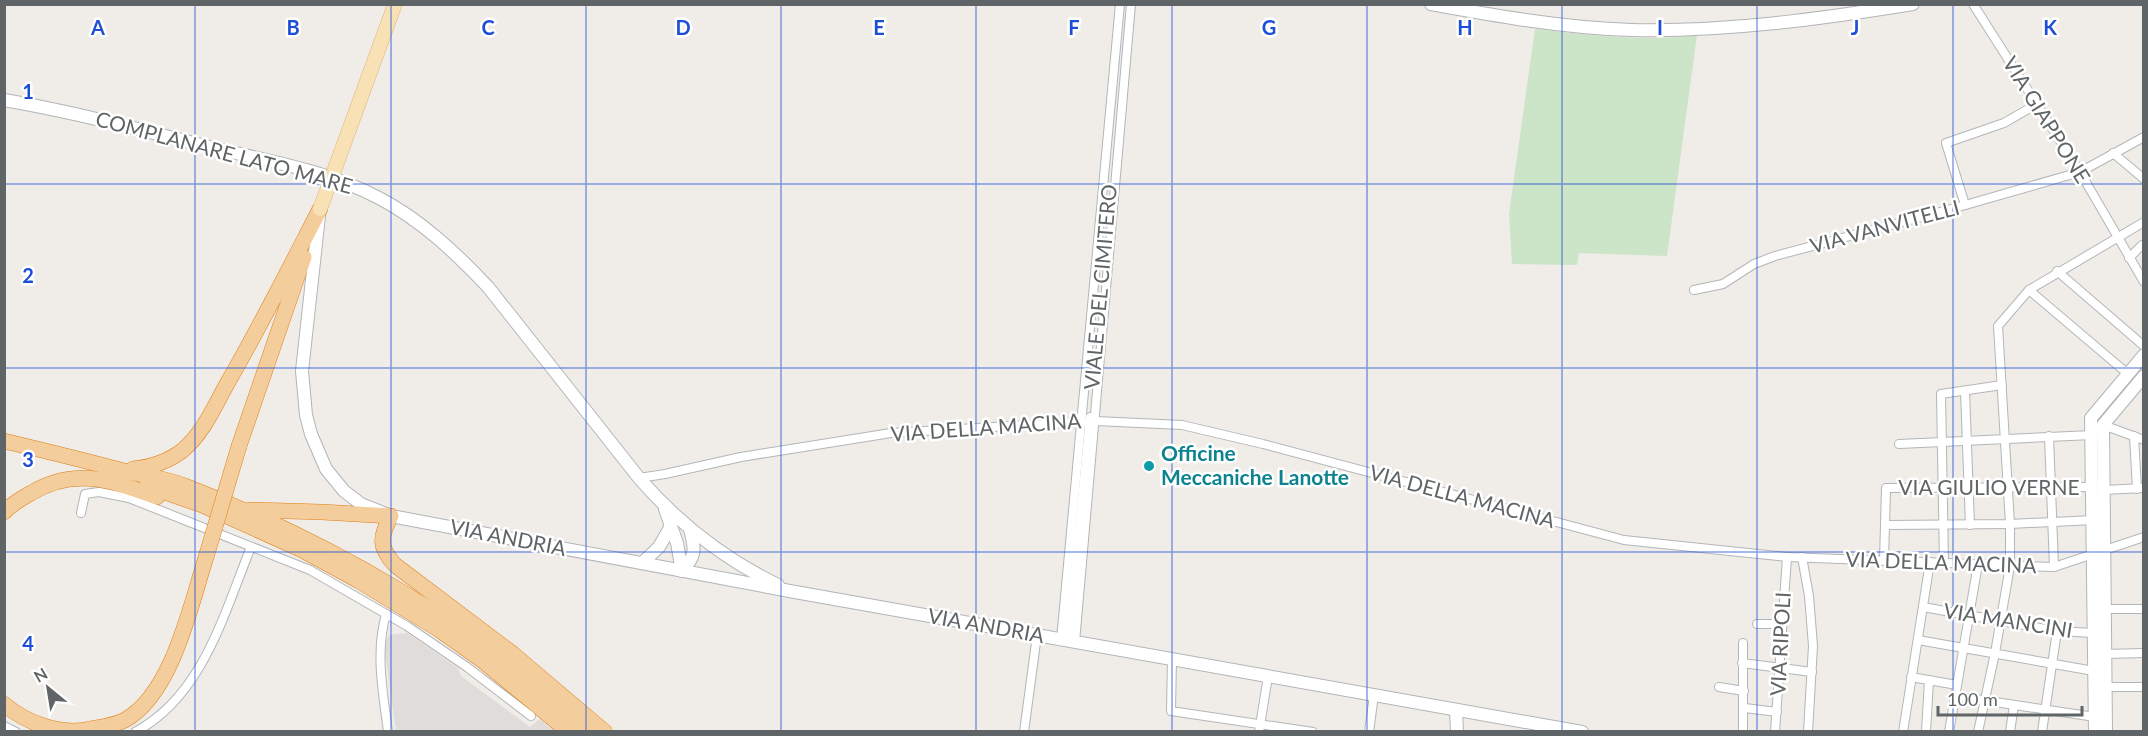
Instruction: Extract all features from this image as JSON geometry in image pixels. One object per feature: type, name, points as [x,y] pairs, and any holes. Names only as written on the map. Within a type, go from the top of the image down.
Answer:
[{"type":"highway","points":[[4,704],[29,720],[65,731],[84,731],[125,721],[150,700],[165,675],[182,633],[239,446],[320,209]]},
{"type":"highway","points":[[78,459],[132,469],[150,467],[167,461],[195,438],[246,351],[320,209]]},
{"type":"highway","points":[[4,441],[183,485],[282,528],[402,592],[480,644],[543,691],[587,732]]},
{"type":"highway","points":[[4,450],[97,471],[190,500],[302,550],[359,581],[438,629],[483,661],[569,732]]},
{"type":"highway","points":[[4,512],[42,486],[78,477],[97,478],[176,503],[190,500]]},
{"type":"highway","points":[[241,510],[392,516],[384,530],[382,541],[384,553],[394,565],[513,654],[605,732]]},
{"type":"main road","points":[[320,209],[395,4]]},
{"type":"main road","points":[[1431,4],[1510,19],[1631,30],[1737,27],[1821,19],[1913,4]]},
{"type":"main road","name":"COMPLANARE LATO MARE","points":[[4,100],[86,117],[307,171],[362,190],[397,208],[430,232],[488,287],[664,507]]},
{"type":"main road","name":"VIA ANDRIA","points":[[320,209],[302,370],[306,415],[326,469],[344,491],[361,504],[392,516],[682,571],[1581,732]]},
{"type":"main road","points":[[2095,732],[2093,633],[2099,553],[2098,489],[2091,418],[2144,355]]},
{"type":"main road","points":[[2106,732],[2105,609],[2094,520],[2103,425],[2142,382]]},
{"type":"main road","points":[[664,507],[677,543],[682,571]]},
{"type":"main road","points":[[664,507],[690,530],[750,572],[795,592]]},
{"type":"main road","points":[[642,563],[659,547],[671,526]]},
{"type":"main road","points":[[682,571],[691,562],[695,548],[690,530]]},
{"type":"main road","points":[[1456,710],[1457,732]]},
{"type":"street","name":"VIALE DEL CIMITERO","points":[[1089,421],[1120,4]]},
{"type":"street","name":"VIALE DEL CIMITERO","points":[[1068,641],[1125,4]]},
{"type":"street","points":[[1068,641],[1131,4]]},
{"type":"street","name":"VIA GIAPPONE","points":[[1973,4],[2080,172],[2144,282]]},
{"type":"street","points":[[1965,205],[1946,142],[2004,123],[2037,104]]},
{"type":"street","name":"VIA VANVITELLI","points":[[1695,290],[1723,284],[1754,264],[1774,256],[2080,172],[2144,137]]},
{"type":"street","points":[[2113,153],[2144,179]]},
{"type":"street","points":[[1978,732],[2010,566],[2006,439],[1998,326],[2029,290],[2144,222]]},
{"type":"street","points":[[2130,258],[2143,245]]},
{"type":"street","points":[[2057,272],[2144,346]]},
{"type":"street","points":[[2029,290],[2128,374]]},
{"type":"street","points":[[1944,563],[1941,394],[2002,385]]},
{"type":"street","points":[[1965,391],[1970,525]]},
{"type":"street","name":"VIA DELLA MACINA","points":[[639,478],[741,457],[891,433],[1089,421],[1182,425],[1263,444],[1624,540],[1787,557],[2054,567],[2144,537]]},
{"type":"street","points":[[2103,425],[2144,440]]},
{"type":"street","points":[[1899,444],[2092,435]]},
{"type":"street","points":[[2049,436],[2054,567]]},
{"type":"street","points":[[2134,436],[2140,489]]},
{"type":"street","name":"VIA GIULIO VERNE","points":[[1885,525],[1886,488],[2140,489]]},
{"type":"street","points":[[81,513],[85,494],[99,492],[129,498],[310,570],[386,614],[467,667],[531,716]]},
{"type":"street","points":[[1884,561],[1885,525],[1970,525],[2094,520]]},
{"type":"street","points":[[135,732],[166,710],[192,681],[207,652],[251,547]]},
{"type":"street","name":"VIA RIPOLI","points":[[1775,732],[1787,557]]},
{"type":"street","points":[[1802,557],[1809,596],[1813,646],[1808,732]]},
{"type":"street","points":[[1903,732],[1930,562]]},
{"type":"street","points":[[1948,732],[1978,564]]},
{"type":"street","name":"VIA MANCINI","points":[[1923,607],[2057,631],[2093,633]]},
{"type":"street","points":[[2105,609],[2144,609]]},
{"type":"street","points":[[386,614],[381,631],[380,658],[388,732]]},
{"type":"street","points":[[1757,624],[1782,624]]},
{"type":"street","points":[[2042,732],[2057,631]]},
{"type":"street","points":[[1024,732],[1037,635]]},
{"type":"street","points":[[1918,640],[2094,671]]},
{"type":"street","points":[[1743,643],[1745,708],[1743,732]]},
{"type":"street","points":[[2105,654],[2144,653]]},
{"type":"street","points":[[1172,659],[1171,711],[1260,728],[1313,732]]},
{"type":"street","points":[[1742,663],[1812,672]]},
{"type":"street","points":[[1260,728],[1268,676]]},
{"type":"street","points":[[1911,677],[1957,685]]},
{"type":"street","points":[[1926,732],[1929,680]]},
{"type":"street","points":[[1719,687],[1744,691]]},
{"type":"street","points":[[2106,687],[2144,687]]},
{"type":"street","points":[[1370,732],[1374,695]]},
{"type":"street","points":[[1955,696],[2095,717]]},
{"type":"street","points":[[2010,732],[2014,705]]},
{"type":"street","points":[[1745,708],[1777,712]]},
{"type":"street","points":[[4,726],[16,732]]},
{"type":"shaded area","points":[[407,633],[458,668],[461,676],[530,727],[540,719],[554,731],[396,731],[384,646],[389,635]]},
{"type":"green space","points":[[1535,29],[1636,38],[1697,35],[1667,256],[1579,253],[1577,265],[1512,264],[1509,214]]},
{"type":"place","name":"Officine Meccaniche Lanotte","points":[[1149,466]]}]
